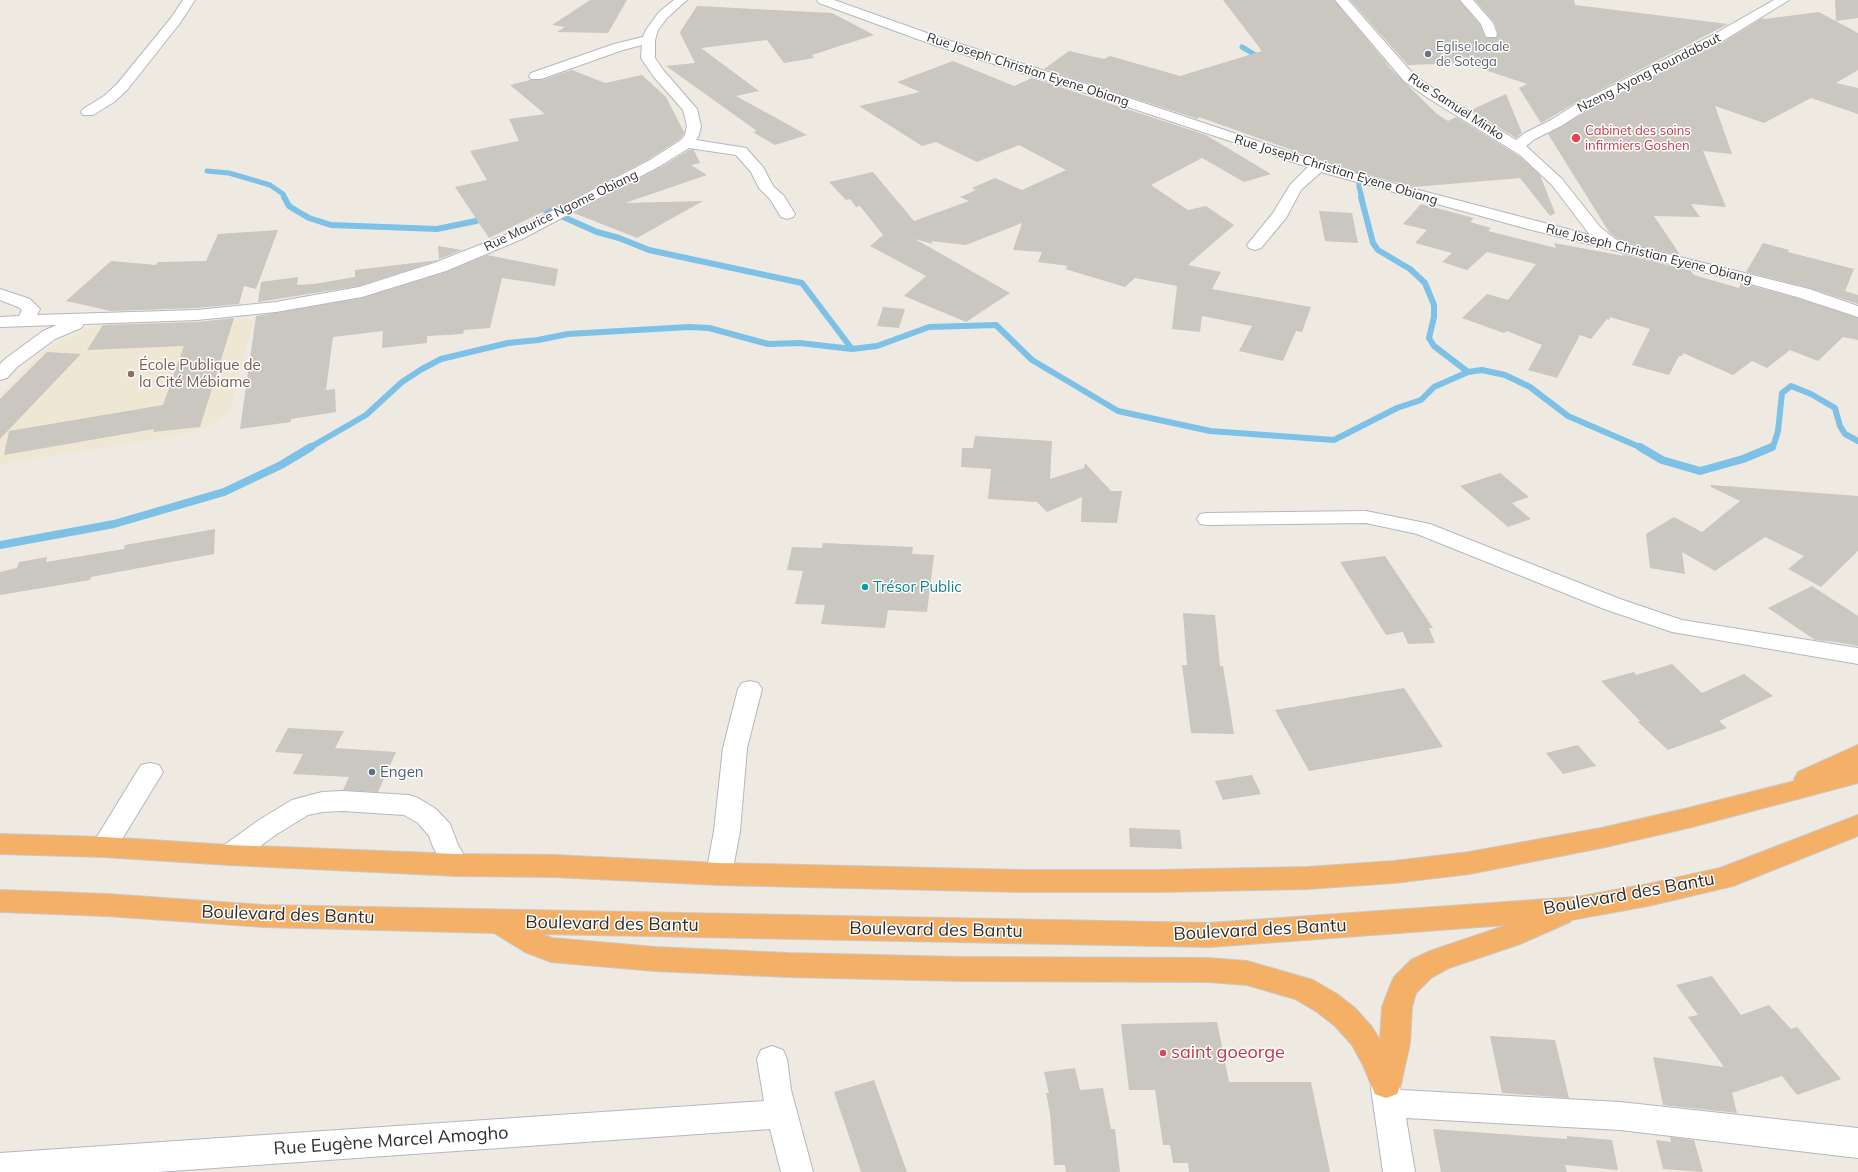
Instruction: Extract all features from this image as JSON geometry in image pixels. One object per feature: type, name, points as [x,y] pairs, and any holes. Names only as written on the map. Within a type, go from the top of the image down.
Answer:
[{"type":"highway","points":[[1779,794],[1858,754]]},
{"type":"highway","points":[[0,844],[104,847],[229,855],[457,865],[554,866],[719,874],[1021,881],[1158,881],[1307,878],[1394,872],[1469,863],[1601,838],[1688,818],[1858,774]]},
{"type":"highway","name":"Boulevard des Bantu","points":[[0,901],[48,904],[107,905],[263,916],[497,922],[1210,935],[1390,924],[1576,908],[1648,895],[1722,878],[1858,825]]},
{"type":"highway","points":[[0,910],[48,904]]},
{"type":"highway","points":[[1387,1093],[1395,1043],[1397,1007],[1404,986],[1421,969],[1440,959],[1510,936],[1576,908]]},
{"type":"highway","points":[[497,922],[534,944],[551,950],[655,959],[796,965],[1208,970],[1247,973],[1303,989],[1339,1012],[1362,1036],[1376,1059],[1387,1093]]},
{"type":"street","points":[[88,112],[109,99],[122,87],[176,20],[190,0]]},
{"type":"street","points":[[681,0],[659,20],[652,30],[649,40],[648,58],[652,66],[690,109],[694,126],[692,135],[686,143],[741,151],[758,170],[767,188],[776,196],[787,214]]},
{"type":"street","name":"Rue Joseph Christian Eyene Obiang","points":[[822,0],[936,41],[1103,94],[1345,175],[1620,248],[1758,280],[1803,293],[1858,312]]},
{"type":"street","name":"Rue Samuel Minko","points":[[1341,0],[1409,78],[1433,95],[1517,146],[1547,172],[1594,230],[1620,248]]},
{"type":"street","points":[[1466,0],[1487,22],[1492,34]]},
{"type":"street","name":"Nzeng Ayong Roundabout","points":[[1517,146],[1530,136],[1556,123],[1581,107],[1716,39],[1783,0]]},
{"type":"street","points":[[536,76],[619,47],[649,40]]},
{"type":"street","name":"Rue Maurice Ngome Obiang","points":[[95,319],[228,312],[298,304],[362,292],[461,259],[516,236],[570,210],[655,163],[686,143]]},
{"type":"street","points":[[1255,245],[1280,215],[1295,188],[1318,166]]},
{"type":"street","points":[[1534,226],[1568,226],[1576,222],[1577,208]]},
{"type":"street","points":[[0,294],[24,303],[31,309],[29,314],[10,322]]},
{"type":"street","points":[[10,322],[95,319]]},
{"type":"street","points":[[5,368],[49,335],[72,325],[95,319]]},
{"type":"street","points":[[5,368],[23,337],[23,330],[14,323],[10,322]]},
{"type":"street","points":[[1207,519],[1366,517],[1423,529],[1612,604],[1680,627],[1858,656]]},
{"type":"street","points":[[719,874],[727,831],[735,748],[750,689]]},
{"type":"street","points":[[104,847],[150,772]]},
{"type":"street","points":[[229,855],[268,827],[302,807],[322,802],[350,801],[409,805],[427,816],[441,831],[446,847],[457,865]]},
{"type":"street","points":[[772,1060],[782,1114],[797,1172]]},
{"type":"street","points":[[1399,1172],[1387,1093],[1620,1116],[1858,1143]]},
{"type":"street","name":"Rue Eugène Marcel Amogho","points":[[0,1168],[782,1114]]},
{"type":"shaded area","name":"École Publique de la Cité Mébiame","points":[[254,319],[230,412],[204,429],[170,437],[0,464],[0,396],[43,352],[58,342],[98,325]]},
{"type":"building","points":[[590,0],[627,0],[608,33],[557,32],[565,27],[552,25]]},
{"type":"building","points":[[1223,0],[1334,0],[1388,66],[1437,114],[1448,121],[1456,117],[1519,156],[1540,175],[1555,213],[1550,216],[1520,178],[1414,187],[1348,170],[1199,117],[1198,119],[1044,69],[1069,51],[1104,59],[1110,56],[1180,76],[1262,51]]},
{"type":"building","points":[[1350,0],[1459,0],[1480,25],[1486,38],[1497,38],[1498,33],[1494,22],[1475,0],[1574,0],[1575,5],[1728,24],[1575,103],[1541,123],[1519,88],[1527,84],[1464,63],[1408,65]]},
{"type":"building","points":[[1835,0],[1858,0],[1858,18],[1836,21]]},
{"type":"building","points":[[697,6],[832,13],[874,35],[812,55],[814,58],[784,63],[767,40],[701,48],[759,91],[736,96],[807,135],[775,145],[753,132],[757,131],[666,66],[695,63],[679,31],[680,32]]},
{"type":"building","points":[[1819,12],[1858,33],[1858,70],[1836,83],[1858,88],[1858,114],[1811,98],[1764,123],[1715,106],[1732,154],[1703,151],[1726,207],[1691,204],[1700,217],[1654,216],[1681,256],[1620,241],[1609,232],[1548,134],[1587,111],[1722,43],[1762,18],[1765,19]]},
{"type":"building","points":[[953,61],[1014,86],[1032,78],[1206,135],[1271,174],[1244,182],[1202,158],[1151,185],[1188,210],[1206,206],[1234,225],[1188,265],[1221,272],[1212,289],[1311,307],[1302,332],[1296,331],[1283,361],[1239,351],[1252,326],[1202,316],[1200,332],[1172,329],[1177,286],[1135,278],[1125,287],[1065,269],[1068,266],[1038,262],[1042,252],[1013,250],[1022,223],[966,245],[931,241],[933,244],[915,239],[1010,293],[966,322],[904,296],[926,276],[870,246],[883,235],[860,206],[856,207],[850,199],[846,200],[829,182],[873,172],[914,221],[969,201],[960,197],[976,190],[972,188],[995,178],[1022,190],[1066,170],[1019,145],[977,162],[936,142],[922,146],[859,106],[920,92],[897,82]]},
{"type":"building","points":[[572,70],[605,83],[642,75],[666,97],[684,134],[680,139],[649,159],[557,207],[555,206],[489,238],[455,187],[487,180],[470,151],[519,141],[509,119],[545,114],[510,85],[530,80],[542,80]]},
{"type":"building","points":[[1506,94],[1522,133],[1516,138],[1471,110]]},
{"type":"building","points":[[689,150],[694,150],[700,163],[691,165],[707,175],[625,203],[703,201],[637,238],[574,213],[661,167]]},
{"type":"building","points":[[1421,204],[1474,218],[1470,222],[1491,228],[1488,231],[1556,248],[1554,243],[1624,256],[1622,254],[1691,271],[1694,275],[1739,288],[1741,283],[1797,298],[1858,318],[1858,340],[1843,337],[1818,361],[1790,350],[1767,368],[1752,361],[1733,375],[1683,353],[1682,356],[1679,356],[1669,375],[1632,365],[1650,329],[1610,317],[1609,320],[1607,319],[1591,339],[1580,335],[1557,378],[1528,370],[1542,345],[1507,331],[1504,333],[1462,318],[1487,294],[1508,300],[1536,264],[1487,252],[1467,270],[1442,262],[1452,253],[1415,243],[1427,230],[1403,224]]},
{"type":"building","points":[[1319,211],[1352,213],[1358,243],[1325,241]]},
{"type":"building","points":[[278,230],[256,289],[244,286],[239,304],[197,308],[111,311],[66,301],[111,261],[156,265],[158,262],[206,261],[218,234]]},
{"type":"building","points":[[1763,243],[1789,250],[1788,252],[1854,269],[1845,291],[1858,295],[1858,304],[1809,288],[1746,272]]},
{"type":"building","points":[[438,246],[462,250],[439,259]]},
{"type":"building","points":[[487,255],[558,269],[555,286],[502,278],[490,328],[464,330],[463,334],[427,336],[427,343],[382,348],[383,331],[333,337],[326,390],[335,389],[336,412],[291,419],[291,422],[240,429],[256,316],[362,298],[446,272]]},
{"type":"building","points":[[439,260],[359,286],[258,302],[261,282],[298,277],[297,285],[314,284],[355,277],[355,270]]},
{"type":"building","points":[[883,307],[905,309],[899,328],[877,326]]},
{"type":"building","points":[[234,318],[200,427],[153,432],[154,429],[4,455],[9,431],[163,405],[184,346],[87,350],[103,325],[197,322]]},
{"type":"building","points":[[47,352],[81,354],[0,439],[0,399]]},
{"type":"building","points":[[975,436],[1052,441],[1050,479],[1084,468],[1085,463],[1111,491],[1122,491],[1117,523],[1081,522],[1082,497],[1047,512],[1037,502],[988,499],[991,469],[961,467],[962,448],[973,448]]},
{"type":"building","points":[[1500,473],[1529,497],[1512,503],[1531,519],[1508,527],[1460,486]]},
{"type":"building","points":[[1711,485],[1858,496],[1858,551],[1821,587],[1788,569],[1804,556],[1765,537],[1715,571],[1682,552],[1685,574],[1650,568],[1646,534],[1674,517],[1702,532],[1740,501],[1711,487]]},
{"type":"building","points":[[215,529],[214,554],[91,577],[90,580],[0,595],[0,572],[17,568],[19,562],[47,557],[46,562],[124,549],[125,545]]},
{"type":"building","name":"Trésor Public","points":[[823,543],[913,547],[912,554],[934,555],[927,612],[888,610],[885,628],[821,624],[825,605],[795,604],[803,571],[787,570],[792,547],[822,548]]},
{"type":"building","points":[[1385,556],[1433,628],[1429,628],[1435,643],[1408,644],[1403,632],[1386,635],[1340,562]]},
{"type":"building","points":[[1812,586],[1858,616],[1858,646],[1815,640],[1768,608]]},
{"type":"building","points":[[1183,613],[1215,615],[1220,666],[1223,666],[1234,734],[1191,733],[1182,665],[1187,665]]},
{"type":"building","points":[[1672,664],[1702,693],[1744,674],[1773,696],[1719,721],[1727,728],[1668,750],[1638,722],[1640,721],[1601,681],[1634,672],[1636,675]]},
{"type":"building","points":[[1404,688],[1443,747],[1309,771],[1275,710]]},
{"type":"building","points":[[288,728],[344,731],[335,748],[396,752],[378,792],[343,790],[349,777],[293,774],[303,754],[275,752]]},
{"type":"building","points":[[1578,745],[1596,766],[1563,774],[1546,753]]},
{"type":"building","points":[[1252,775],[1261,794],[1223,800],[1215,781]]},
{"type":"building","points":[[1129,828],[1180,830],[1182,849],[1130,847]]},
{"type":"building","points":[[1712,976],[1741,1015],[1769,1005],[1791,1029],[1797,1027],[1841,1079],[1797,1095],[1782,1076],[1732,1093],[1737,1113],[1663,1105],[1653,1057],[1724,1067],[1688,1017],[1698,1015],[1676,985]]},
{"type":"building","points":[[1217,1022],[1229,1082],[1311,1082],[1330,1172],[1189,1172],[1188,1163],[1173,1163],[1170,1145],[1163,1145],[1155,1090],[1129,1090],[1121,1024]]},
{"type":"building","points":[[1490,1036],[1555,1040],[1569,1098],[1502,1093]]},
{"type":"building","points":[[1075,1068],[1080,1090],[1103,1088],[1111,1129],[1115,1129],[1120,1172],[1066,1172],[1065,1165],[1054,1165],[1050,1113],[1046,1093],[1049,1093],[1044,1072]]},
{"type":"building","points":[[874,1080],[907,1172],[861,1172],[834,1092]]},
{"type":"building","points":[[1433,1129],[1567,1139],[1567,1136],[1612,1140],[1618,1170],[1565,1165],[1567,1172],[1441,1172]]},
{"type":"building","points":[[1670,1137],[1694,1140],[1703,1172],[1663,1169],[1656,1140],[1671,1142]]},
{"type":"waterway","points":[[1242,47],[1262,59]]},
{"type":"waterway","points":[[1358,163],[1359,187],[1362,198]]},
{"type":"waterway","points":[[207,171],[229,173],[270,185],[283,194],[285,198]]},
{"type":"waterway","points":[[284,197],[289,206],[297,211],[309,218],[331,225],[437,229],[476,221],[486,216]]},
{"type":"waterway","points":[[1361,197],[1373,243],[1378,250],[1410,269],[1425,283],[1434,305],[1434,317],[1429,338],[1434,346],[1468,372]]},
{"type":"waterway","points":[[538,208],[550,211],[597,232],[619,238],[649,250],[802,283],[852,349]]},
{"type":"waterway","points":[[852,349],[877,346],[929,327],[996,325],[1032,360],[1118,411],[1210,431],[1334,440],[1397,408],[1421,400],[1434,387],[1468,372]]},
{"type":"waterway","points":[[309,448],[366,415],[402,382],[422,369],[441,359],[508,343],[538,340],[568,334],[689,327],[709,328],[768,344],[800,343],[852,349]]},
{"type":"waterway","points":[[1468,372],[1482,370],[1505,375],[1530,387],[1568,416],[1641,448]]},
{"type":"waterway","points":[[1770,448],[1773,447],[1778,431],[1782,393],[1791,386],[1811,394],[1835,408],[1840,426],[1845,434],[1858,441]]},
{"type":"waterway","points":[[0,545],[114,524],[224,492],[281,465],[311,447]]},
{"type":"waterway","points":[[1641,448],[1662,460],[1700,471],[1743,459],[1772,447]]},
{"type":"place","name":"Eglise locale de Sotega","points":[[1428,54]]},
{"type":"place","name":"Cabinet des soins infirmiers Goshen","points":[[1576,138]]},
{"type":"place","name":"École Publique de la Cité Mébiame","points":[[131,374]]},
{"type":"place","name":"Trésor Public","points":[[865,587]]},
{"type":"place","name":"Engen","points":[[372,772]]},
{"type":"place","name":"saint goeorge","points":[[1163,1053]]}]
